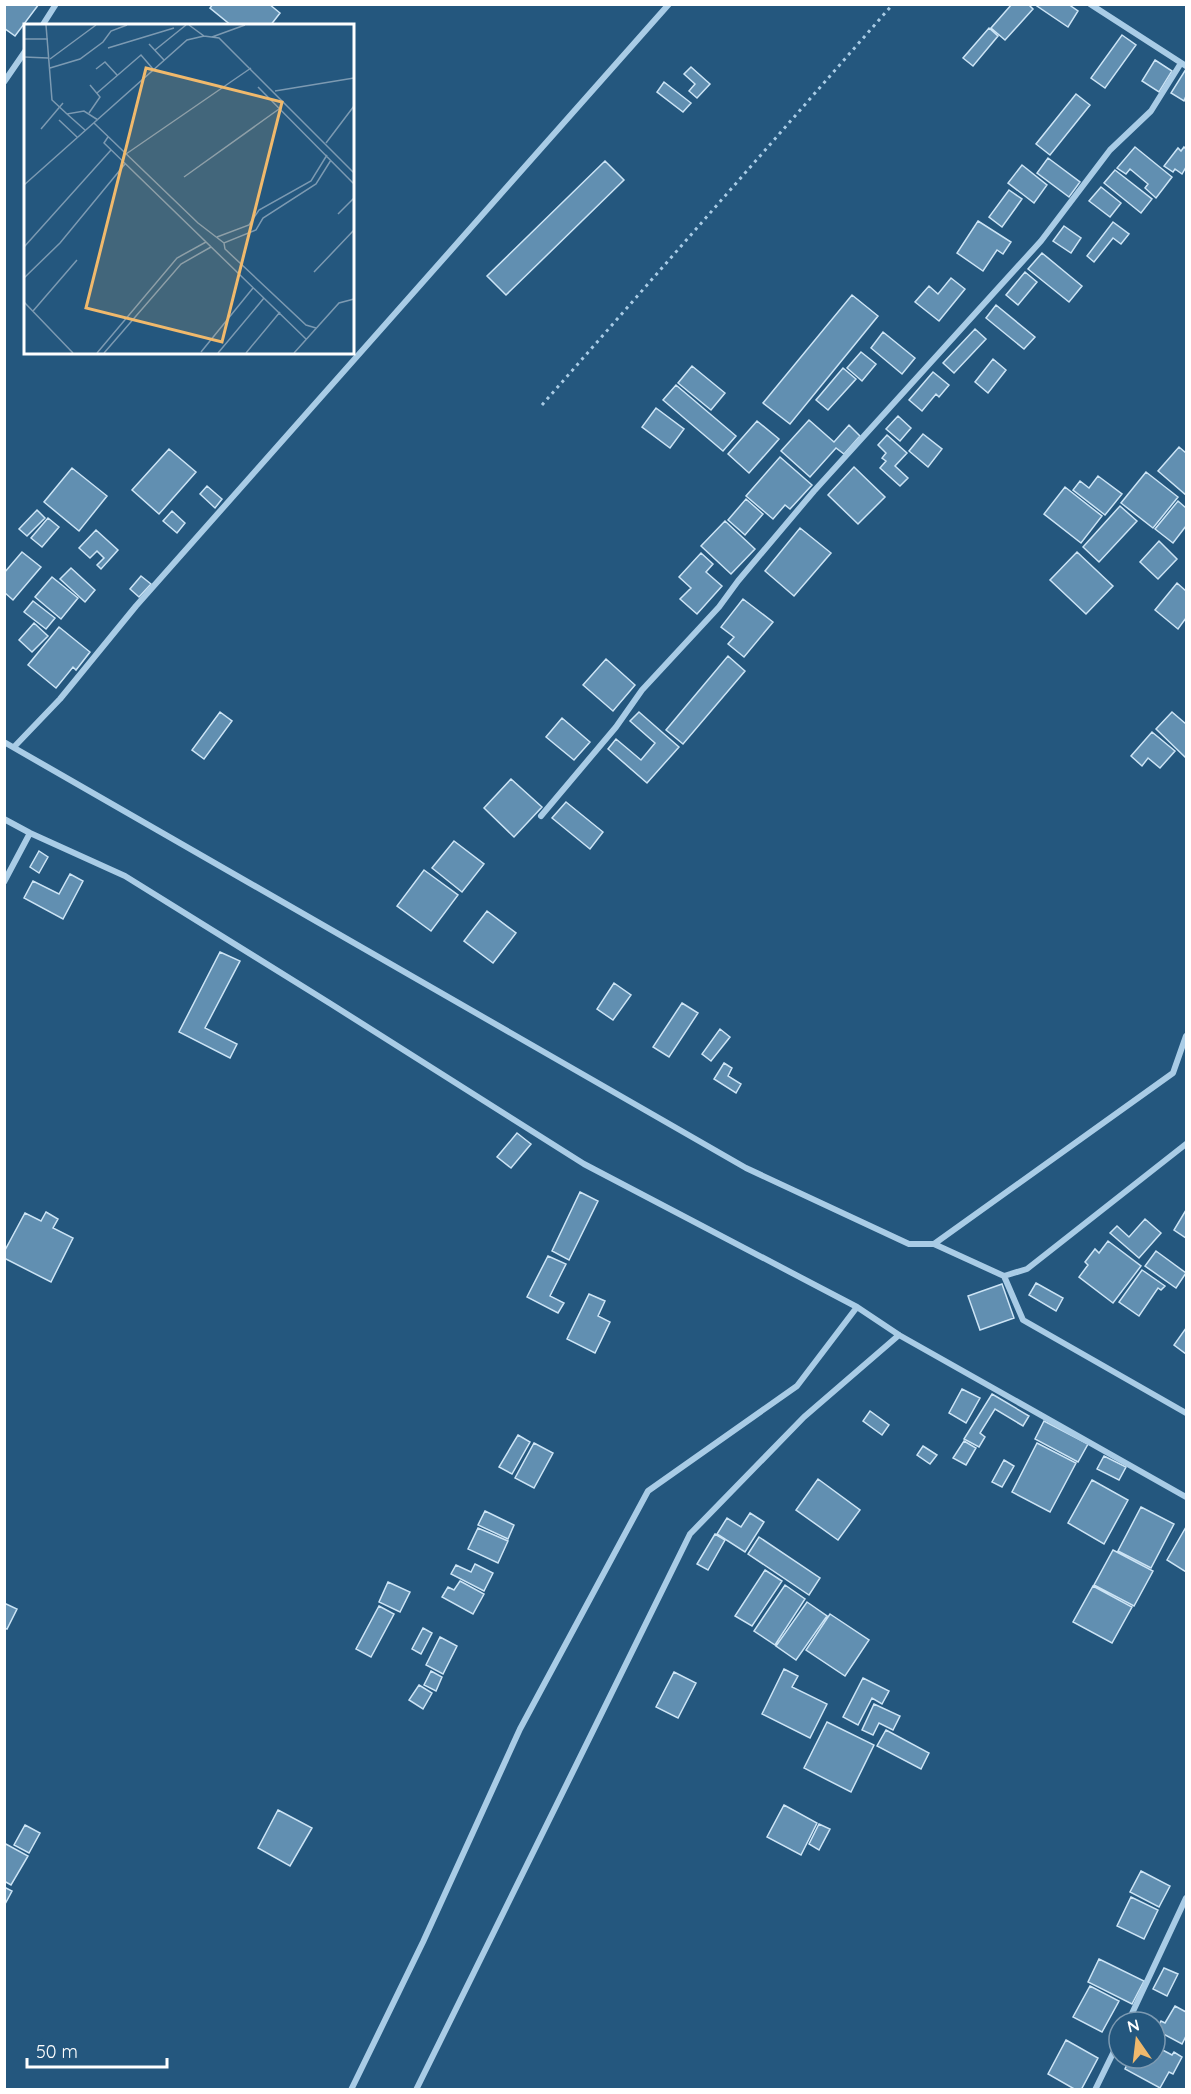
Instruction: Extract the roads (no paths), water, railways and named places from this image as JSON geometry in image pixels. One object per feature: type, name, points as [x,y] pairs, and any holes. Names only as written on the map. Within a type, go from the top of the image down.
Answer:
[{"type":"street","points":[[43,24],[56,4]]},
{"type":"street","points":[[14,747],[60,699],[136,606],[669,4]]},
{"type":"street","points":[[541,816],[615,727],[642,690],[719,607],[814,491],[1041,241],[1110,150],[1151,111],[1184,64],[1090,4]]},
{"type":"street","points":[[4,82],[24,53]]},
{"type":"street","points":[[4,742],[746,1168],[909,1244],[934,1244],[1004,1276],[1027,1269],[1186,1144]]},
{"type":"street","points":[[4,819],[125,876],[584,1164],[856,1307],[899,1335],[1186,1497]]},
{"type":"street","points":[[4,882],[30,833]]},
{"type":"street","points":[[934,1244],[1173,1074],[1186,1036]]},
{"type":"street","points":[[1004,1276],[1023,1320],[1186,1413]]},
{"type":"street","points":[[351,2090],[423,1942],[520,1729],[648,1491],[797,1386],[856,1307]]},
{"type":"street","points":[[416,2090],[690,1534],[804,1417],[899,1335]]},
{"type":"street","points":[[1134,2010],[1186,1898]]},
{"type":"street","points":[[1095,2090],[1107,2066]]}]
